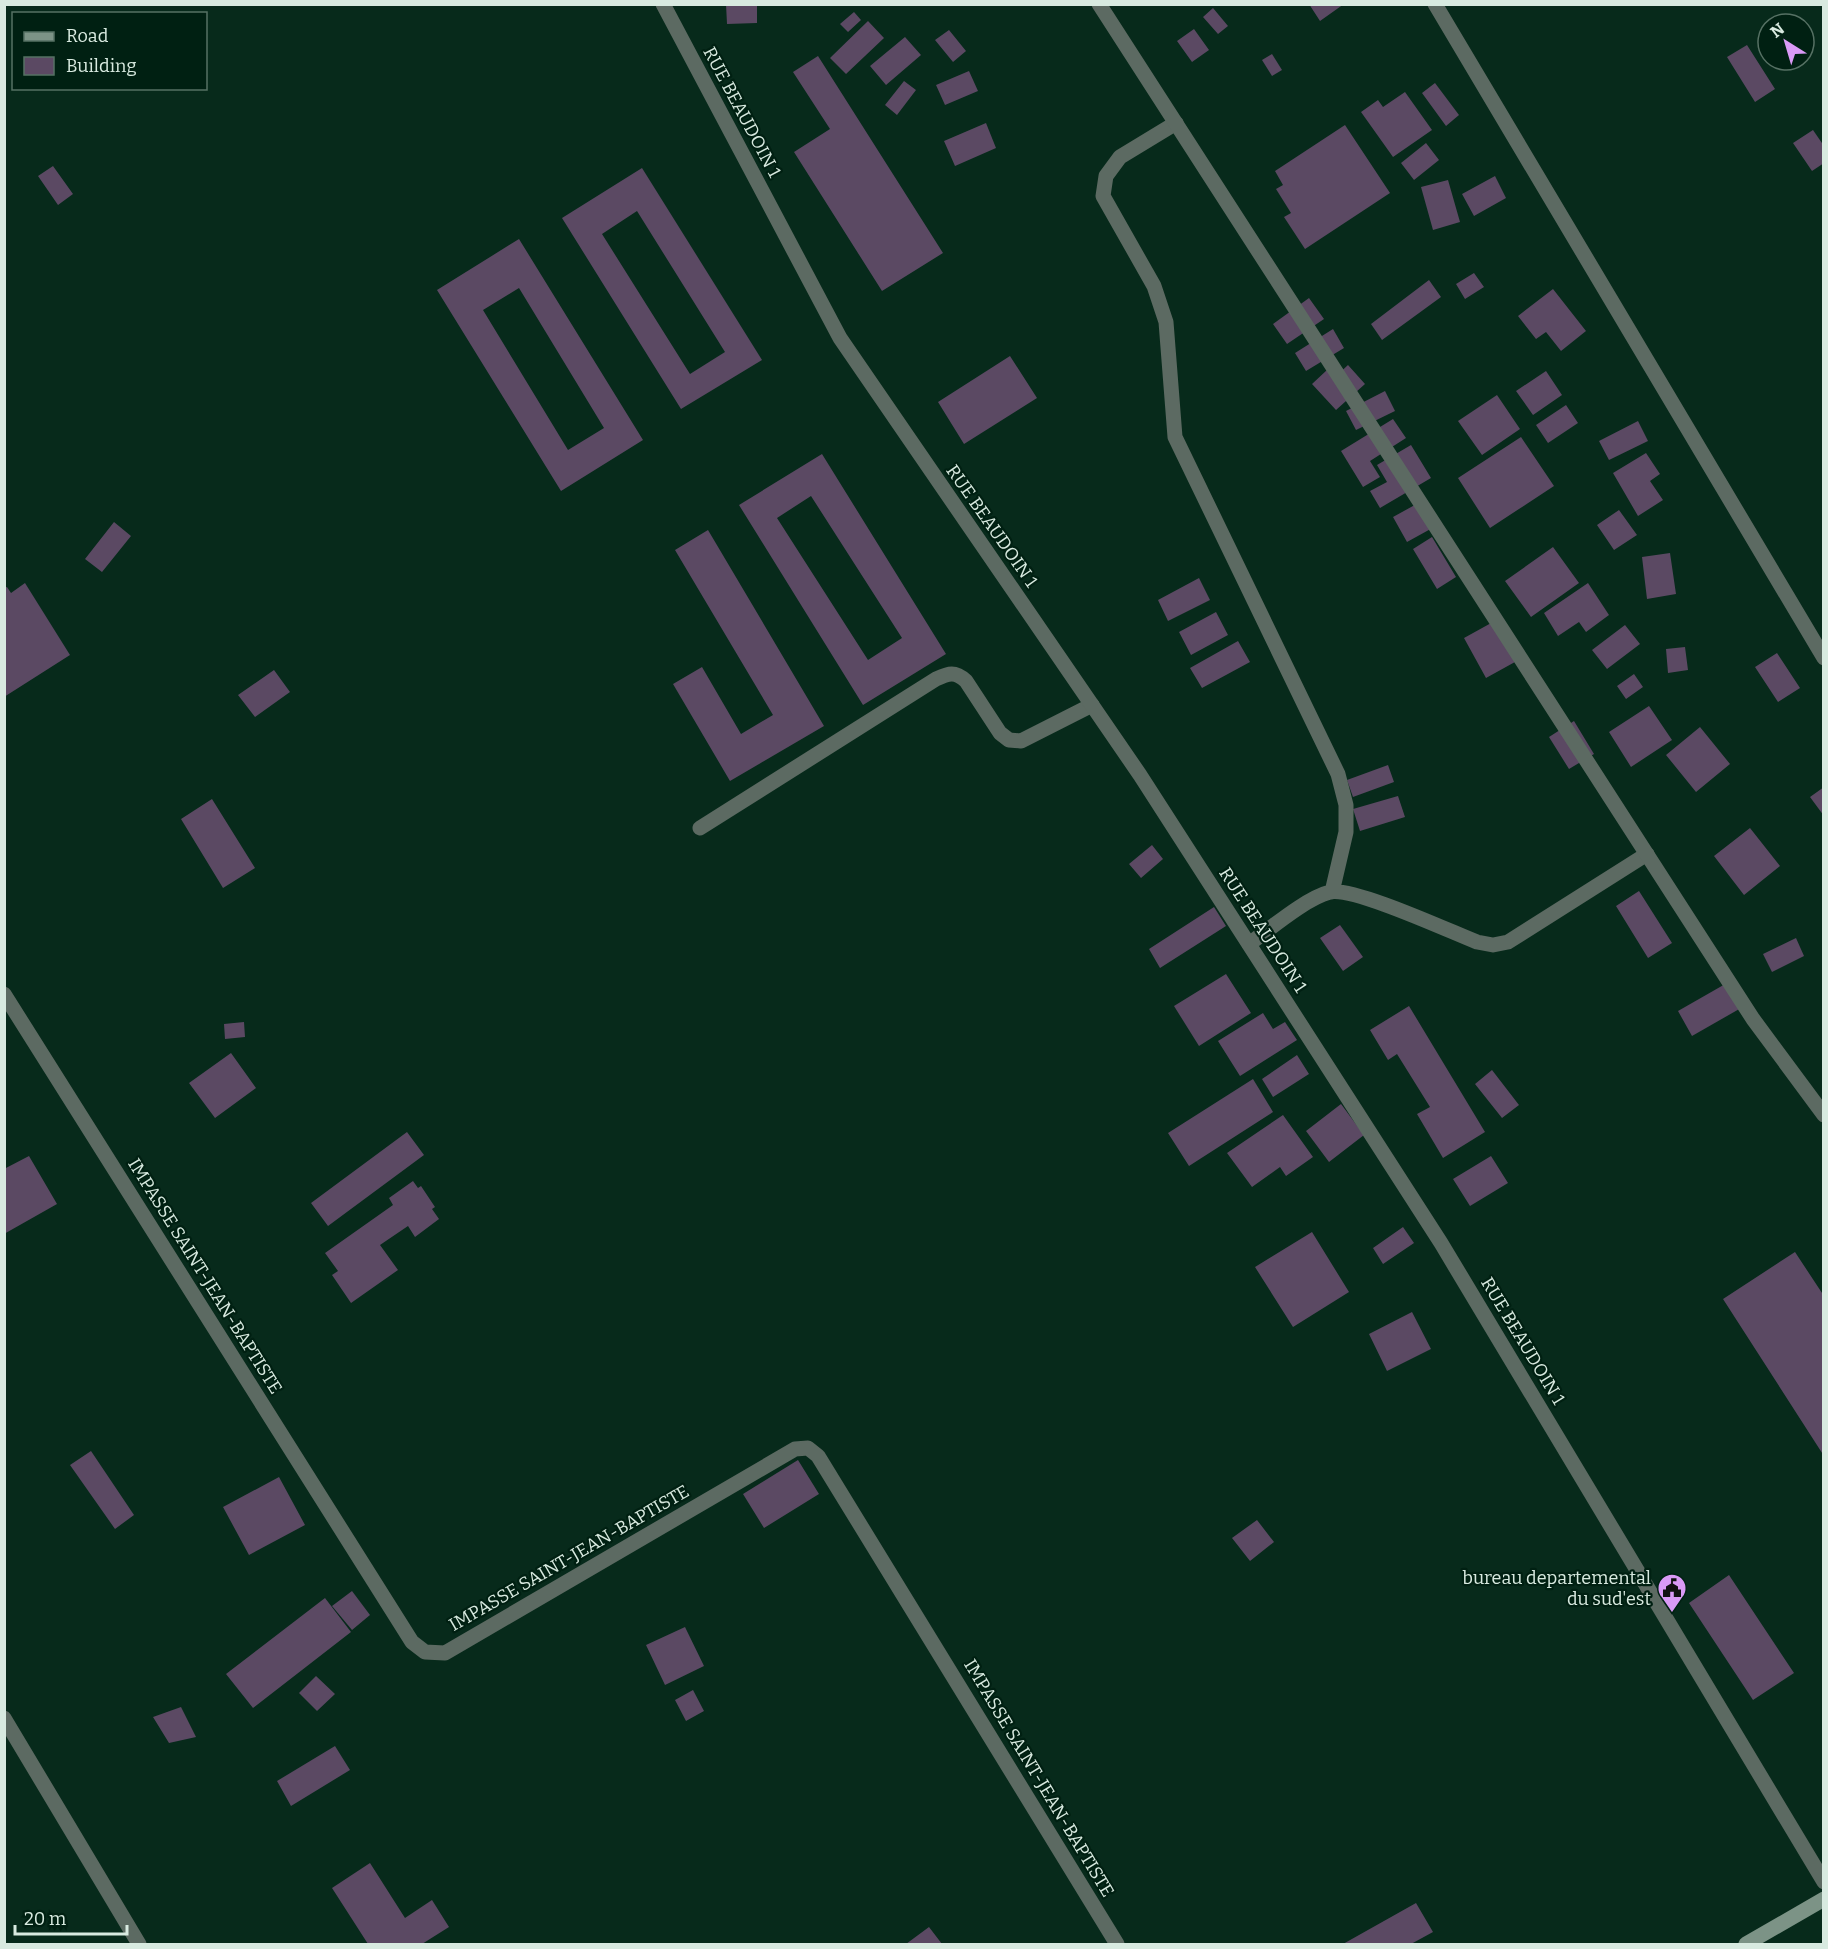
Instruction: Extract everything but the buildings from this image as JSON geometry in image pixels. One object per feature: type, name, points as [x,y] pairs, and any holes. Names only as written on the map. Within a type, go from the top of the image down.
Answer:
[{"type":"main road","points":[[1746,1944],[1824,1899]]},
{"type":"street","name":"RUE BEAUDOIN 1","points":[[663,4],[840,338],[1140,775],[1460,1272],[1824,1882]]},
{"type":"street","points":[[1099,4],[1753,1019],[1824,1115]]},
{"type":"street","points":[[1435,4],[1824,658]]},
{"type":"street","points":[[1176,123],[1120,157],[1106,176],[1103,196],[1155,286],[1166,322],[1175,436],[1338,774],[1346,805],[1346,832],[1332,892]]},
{"type":"street","points":[[700,828],[950,673],[960,675],[966,681],[1000,733],[1009,740],[1021,741],[1092,705]]},
{"type":"street","points":[[1249,944],[1315,898],[1332,892],[1358,895],[1477,942],[1493,945],[1508,942],[1647,854]]},
{"type":"street","name":"IMPASSE SAINT-JEAN-BAPTISTE","points":[[4,994],[412,1642],[425,1652],[445,1653],[795,1449],[808,1448],[818,1456],[1118,1944]]},
{"type":"street","points":[[4,1718],[139,1944]]},
{"type":"place","name":"bureau departemental du sud'est","points":[[1672,1614]]}]
